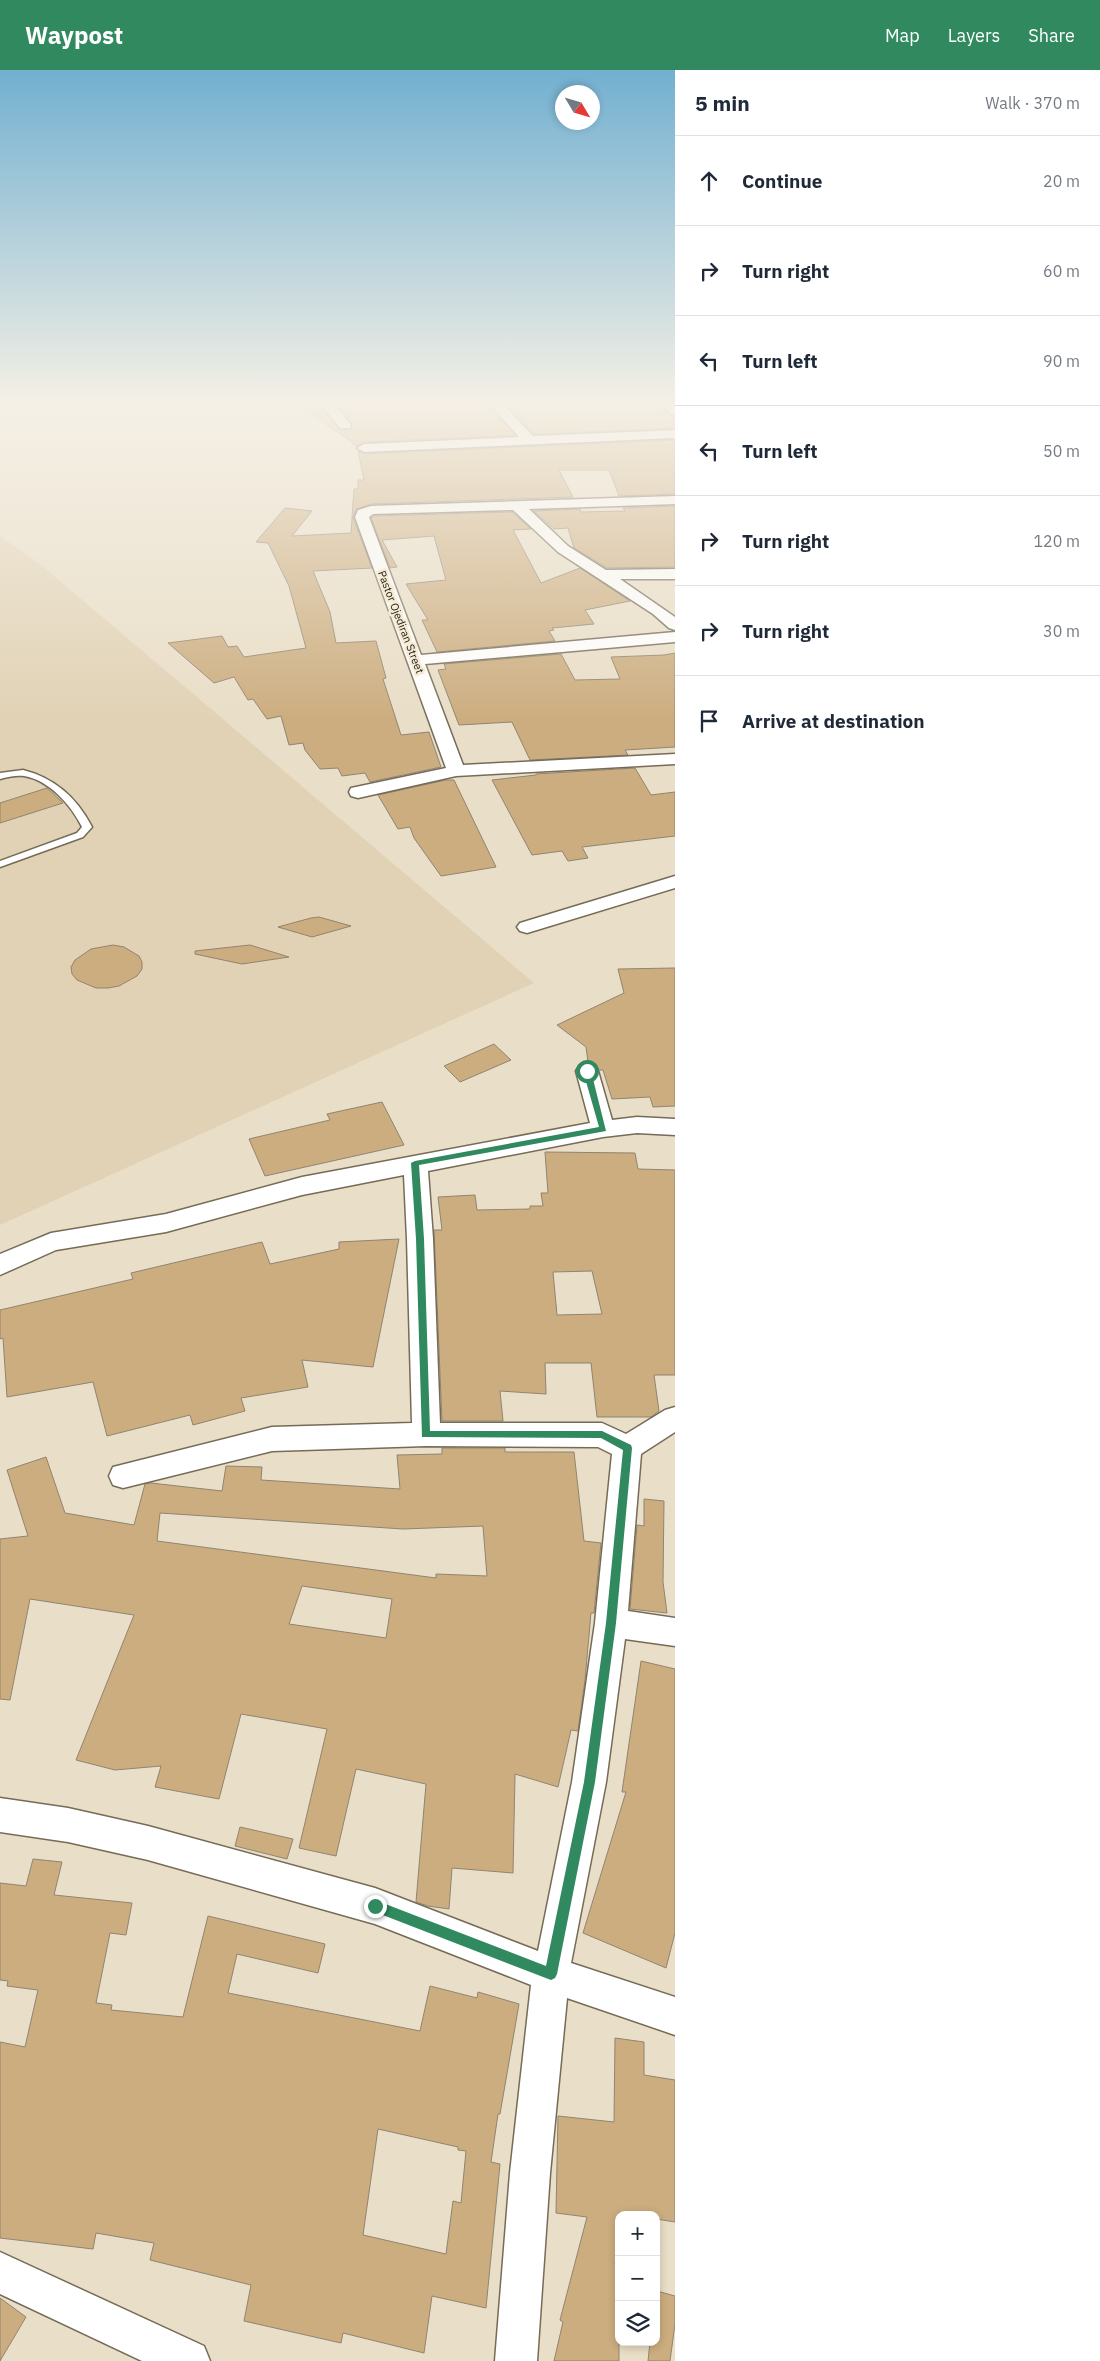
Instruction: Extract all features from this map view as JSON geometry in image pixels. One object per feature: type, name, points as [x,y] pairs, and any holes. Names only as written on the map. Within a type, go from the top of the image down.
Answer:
[{"type":"street","name":"Pastor Ojediran Street","points":[[456,770],[362,517],[363,512],[474,507]]},
{"type":"street","points":[[518,507],[553,542],[659,611],[675,625]]},
{"type":"street","points":[[601,575],[675,574]]},
{"type":"street","points":[[415,660],[675,637]]},
{"type":"street","points":[[358,792],[456,770],[675,759]]},
{"type":"street","points":[[527,927],[675,882]]},
{"type":"street","points":[[587,1071],[603,1129]]},
{"type":"street","points":[[0,1264],[51,1242],[166,1223],[302,1186],[415,1163],[603,1129],[637,1125],[675,1127]]},
{"type":"street","points":[[415,1163],[420,1239],[426,1434]]},
{"type":"street","points":[[627,1448],[675,1418]]},
{"type":"street","points":[[123,1476],[272,1439],[426,1434],[602,1435],[627,1448]]},
{"type":"street","points":[[516,2361],[530,2173],[551,1974],[589,1782],[611,1623],[627,1448]]},
{"type":"street","points":[[611,1623],[675,1632]]},
{"type":"street","points":[[0,1815],[77,1827],[148,1843],[375,1906],[551,1974],[675,2016]]},
{"type":"street","points":[[0,2273],[189,2361]]},
{"type":"lane","points":[[0,776],[21,772],[33,776],[62,792],[82,815],[87,826],[80,835],[0,864]]},
{"type":"shaded area","points":[[0,536],[41,565],[534,983],[0,1225]]},
{"type":"building","points":[[353,507],[362,507],[356,509],[353,518],[372,568],[313,571],[330,612],[336,643],[376,641],[386,678],[383,679],[401,735],[429,732],[441,767],[370,782],[365,773],[342,776],[338,768],[320,769],[305,750],[303,743],[289,745],[281,716],[267,719],[253,699],[248,700],[234,677],[214,683],[168,643],[222,636],[228,647],[237,646],[244,657],[306,648],[289,586],[268,543],[256,542],[285,508],[312,511],[292,536],[351,533]]},
{"type":"building","points":[[675,507],[675,567],[607,568],[574,548],[568,528],[554,529],[534,511],[580,509],[581,512],[625,511],[623,508]]},
{"type":"building","points":[[512,512],[531,529],[513,530],[541,583],[580,568],[630,601],[585,610],[594,624],[552,628],[554,630],[549,631],[555,641],[437,652],[422,620],[428,620],[406,584],[446,580],[434,536],[382,540],[397,567],[390,568],[371,518],[374,516]]},
{"type":"building","points":[[675,653],[675,747],[625,750],[628,755],[530,760],[512,722],[459,725],[438,670],[446,669],[444,664],[561,654],[575,680],[620,679],[611,657]]},
{"type":"building","points":[[635,768],[651,795],[675,792],[675,836],[582,847],[588,858],[568,861],[562,851],[532,855],[492,780],[536,774]]},
{"type":"building","points":[[446,780],[454,780],[496,867],[441,876],[414,838],[410,827],[398,829],[378,795]]},
{"type":"building","points":[[47,788],[63,803],[0,823],[0,803]]},
{"type":"building","points":[[319,917],[351,926],[312,937],[278,927],[311,918]]},
{"type":"building","points":[[113,945],[124,947],[139,956],[142,962],[142,969],[137,976],[119,986],[96,988],[77,980],[72,974],[71,967],[75,960],[91,949]]},
{"type":"building","points":[[250,945],[289,957],[242,964],[195,954],[195,951]]},
{"type":"building","points":[[675,968],[675,1106],[653,1107],[650,1097],[612,1099],[603,1070],[599,1070],[595,1064],[588,1062],[586,1047],[557,1025],[624,993],[618,969]]},
{"type":"building","points":[[494,1044],[511,1060],[460,1082],[444,1066]]},
{"type":"building","points":[[382,1102],[404,1145],[265,1176],[249,1139],[330,1120],[327,1114]]},
{"type":"building","points":[[545,1152],[635,1153],[638,1169],[675,1170],[675,1375],[654,1375],[659,1411],[651,1417],[597,1417],[591,1363],[545,1363],[546,1394],[500,1391],[503,1421],[442,1421],[434,1230],[442,1230],[438,1197],[475,1195],[477,1210],[530,1209],[530,1206],[543,1206],[541,1193],[548,1193]],"holes":[[[592,1271],[602,1314],[557,1315],[553,1272]]]},
{"type":"building","points":[[399,1239],[373,1367],[302,1360],[308,1387],[241,1398],[245,1411],[193,1425],[190,1415],[107,1436],[93,1382],[7,1397],[3,1338],[0,1339],[0,1310],[133,1279],[131,1273],[262,1242],[270,1264],[339,1249],[339,1242]]},
{"type":"building","points":[[442,1448],[505,1448],[505,1452],[574,1452],[584,1541],[601,1543],[594,1613],[591,1613],[578,1731],[571,1730],[558,1787],[515,1774],[513,1873],[452,1868],[449,1909],[416,1902],[426,1784],[356,1769],[336,1856],[299,1848],[327,1729],[241,1714],[219,1799],[155,1787],[161,1766],[115,1770],[76,1760],[134,1615],[30,1599],[10,1700],[0,1699],[0,1539],[28,1536],[7,1470],[46,1457],[65,1513],[134,1525],[145,1484],[151,1483],[222,1491],[226,1466],[262,1467],[261,1480],[400,1489],[397,1455],[442,1454]],"holes":[[[160,1513],[403,1529],[483,1526],[487,1576],[436,1574],[436,1578],[157,1541]],[[302,1586],[392,1599],[386,1638],[289,1624]]]},
{"type":"building","points":[[644,1499],[664,1501],[663,1582],[667,1613],[630,1609],[637,1525],[644,1526]]},
{"type":"building","points":[[641,1661],[675,1669],[675,1933],[666,1968],[583,1933],[626,1792],[622,1792]]},
{"type":"building","points":[[240,1827],[293,1839],[287,1859],[235,1846]]},
{"type":"building","points":[[33,1859],[62,1862],[54,1895],[132,1903],[126,1935],[110,1933],[96,2003],[112,2005],[111,2010],[183,2017],[208,1916],[325,1944],[318,1973],[237,1954],[228,1993],[420,2031],[430,1986],[477,1998],[478,1992],[519,2004],[491,2162],[500,2164],[486,2308],[432,2296],[424,2353],[343,2333],[341,2343],[244,2321],[251,2285],[150,2260],[154,2243],[96,2233],[93,2249],[0,2238],[0,2042],[25,2047],[38,1990],[7,1986],[8,1981],[0,1980],[0,1883],[26,1886]],"holes":[[[378,2129],[458,2147],[458,2150],[466,2151],[461,2203],[453,2201],[446,2254],[363,2235]]]},
{"type":"building","points":[[615,2038],[644,2042],[644,2075],[675,2080],[675,2222],[660,2220],[660,2211],[615,2211],[615,2346],[619,2346],[619,2361],[554,2361],[563,2322],[560,2320],[587,2217],[556,2213],[558,2116],[614,2122]]},
{"type":"building","points":[[660,2292],[675,2296],[675,2324],[670,2361],[648,2361],[650,2346],[660,2346]]},
{"type":"building","points":[[0,2298],[26,2317],[0,2361]]},
{"type":"route","points":[[375,1906],[551,1974],[589,1782],[611,1623],[627,1466],[627,1448],[602,1435],[426,1434],[420,1239],[415,1163],[603,1129],[587,1071]]}]
